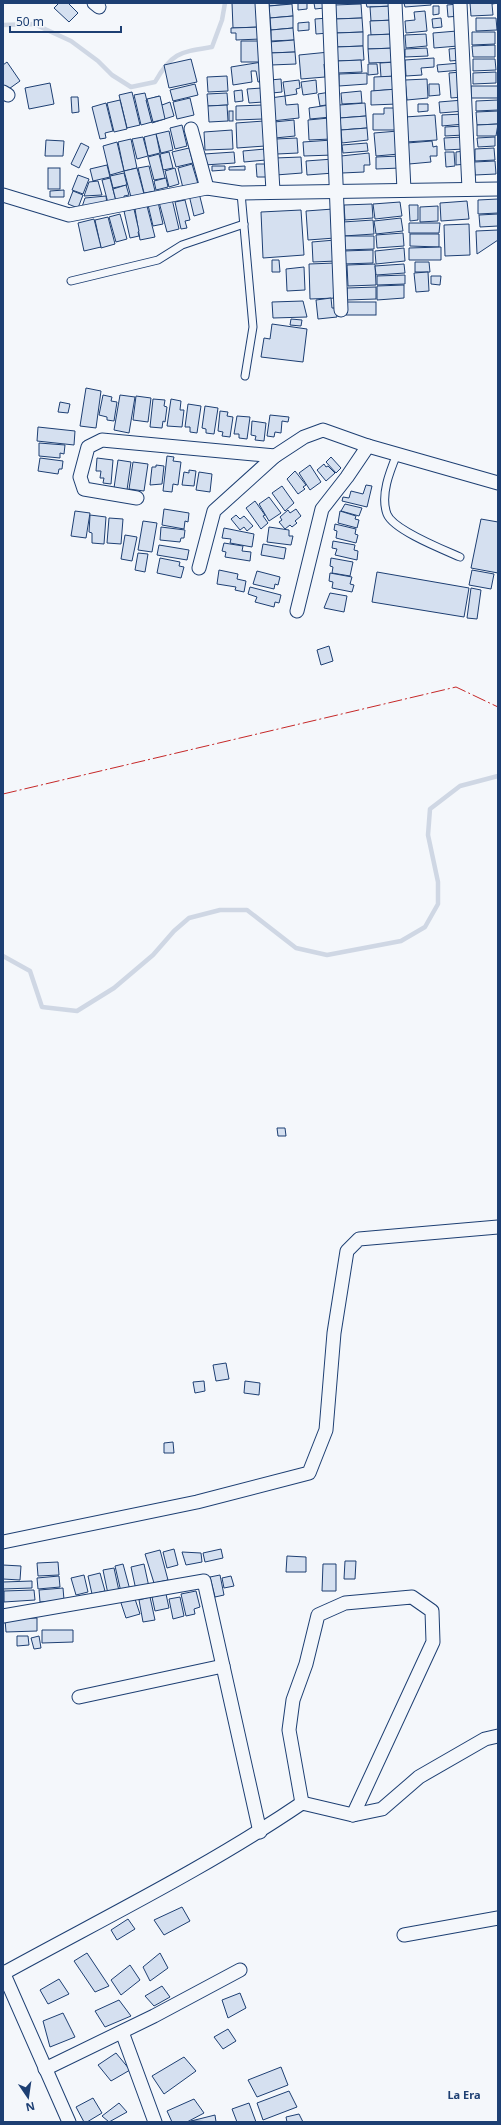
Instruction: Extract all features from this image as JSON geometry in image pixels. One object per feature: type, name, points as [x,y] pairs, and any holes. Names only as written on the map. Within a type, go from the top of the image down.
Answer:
[{"type":"street","points":[[262,3],[273,191]]},
{"type":"street","points":[[329,3],[341,310]]},
{"type":"street","points":[[395,3],[404,190]]},
{"type":"street","points":[[460,3],[469,189]]},
{"type":"street","points":[[191,129],[207,188]]},
{"type":"street","points":[[3,195],[69,215],[207,188],[241,193],[273,191],[337,192],[498,189]]},
{"type":"street","points":[[198,568],[214,511],[275,456],[304,437],[323,430],[368,446],[498,483]]},
{"type":"street","points":[[136,498],[84,489],[80,477],[88,447],[102,440],[275,456]]},
{"type":"street","points":[[297,612],[322,509],[348,477],[368,446]]},
{"type":"street","points":[[3,1542],[197,1502],[309,1473],[326,1430],[334,1334],[347,1251],[359,1239],[498,1227]]},
{"type":"street","points":[[3,1616],[204,1581],[260,1832]]},
{"type":"street","points":[[302,1803],[289,1730],[292,1700],[306,1664],[318,1615],[345,1603],[412,1597],[432,1611],[433,1642],[352,1815]]},
{"type":"street","points":[[79,1698],[223,1666]]},
{"type":"street","points":[[69,2122],[3,1973],[260,1832],[302,1803],[352,1815],[382,1809],[419,1777],[484,1739],[498,1736]]},
{"type":"street","points":[[404,1935],[498,1918]]},
{"type":"street","points":[[45,2069],[122,2032],[240,1970]]},
{"type":"street","points":[[122,2032],[155,2122]]},
{"type":"lane","points":[[241,193],[254,327],[245,376]]},
{"type":"lane","points":[[71,281],[158,260],[182,245],[244,224]]},
{"type":"lane","points":[[397,454],[391,469],[385,499],[387,515],[400,527],[460,557]]},
{"type":"building","points":[[59,3],[68,3],[78,13],[69,22],[54,8]]},
{"type":"building","points":[[232,3],[259,3],[260,27],[233,28]]},
{"type":"building","points":[[269,3],[292,3],[292,4],[269,6]]},
{"type":"building","points":[[298,3],[307,3],[307,9],[298,10]]},
{"type":"building","points":[[314,3],[324,3],[324,8],[315,9]]},
{"type":"building","points":[[366,3],[393,3],[393,6],[367,7]]},
{"type":"building","points":[[404,3],[431,3],[431,5],[405,7]]},
{"type":"building","points":[[470,3],[498,3],[492,4],[493,15],[471,16]]},
{"type":"building","points":[[292,4],[293,16],[270,18],[269,6]]},
{"type":"building","points":[[361,4],[362,18],[335,19],[334,5]]},
{"type":"building","points":[[458,4],[459,16],[448,17],[447,5]]},
{"type":"building","points":[[393,6],[394,20],[371,21],[370,7]]},
{"type":"building","points":[[433,6],[439,6],[439,14],[433,15]]},
{"type":"building","points":[[425,11],[427,31],[406,33],[405,21],[415,20],[414,12]]},
{"type":"building","points":[[293,16],[293,28],[271,30],[270,18]]},
{"type":"building","points":[[328,18],[329,33],[316,34],[315,19]]},
{"type":"building","points":[[362,18],[363,32],[336,33],[335,19]]},
{"type":"building","points":[[441,18],[442,27],[433,28],[432,19]]},
{"type":"building","points":[[476,18],[496,18],[497,30],[476,31]]},
{"type":"building","points":[[394,20],[394,34],[371,35],[370,21]]},
{"type":"building","points":[[309,22],[309,30],[298,31],[298,23]]},
{"type":"building","points":[[261,27],[261,39],[236,40],[236,33],[231,33],[231,28]]},
{"type":"building","points":[[293,28],[294,40],[271,41],[271,30]]},
{"type":"building","points":[[457,31],[458,46],[434,48],[433,33]]},
{"type":"building","points":[[363,32],[363,46],[336,47],[336,33]]},
{"type":"building","points":[[472,32],[495,32],[495,44],[472,45]]},
{"type":"building","points":[[394,34],[395,48],[368,49],[368,35]]},
{"type":"building","points":[[426,34],[427,46],[406,48],[405,35]]},
{"type":"building","points":[[294,40],[295,52],[270,53],[269,42]]},
{"type":"building","points":[[241,41],[261,41],[262,62],[241,62]]},
{"type":"building","points":[[495,45],[495,57],[473,57],[472,46]]},
{"type":"building","points":[[363,46],[364,60],[337,61],[336,47]]},
{"type":"building","points":[[395,48],[396,62],[369,63],[368,49]]},
{"type":"building","points":[[427,48],[428,56],[405,57],[405,49]]},
{"type":"building","points":[[460,48],[461,60],[450,61],[449,49]]},
{"type":"building","points":[[295,52],[296,64],[271,65],[270,53]]},
{"type":"building","points":[[329,52],[330,64],[324,64],[325,77],[301,79],[299,55]]},
{"type":"building","points":[[434,58],[434,67],[421,68],[422,75],[406,76],[405,60]]},
{"type":"building","points":[[191,59],[197,82],[169,88],[164,65]]},
{"type":"building","points":[[473,59],[495,59],[496,70],[473,71]]},
{"type":"building","points":[[361,60],[362,72],[338,73],[337,61]]},
{"type":"building","points":[[7,62],[20,81],[6,91],[3,86],[3,65]]},
{"type":"building","points":[[262,62],[265,81],[258,82],[256,71],[251,71],[252,82],[233,85],[231,67]]},
{"type":"building","points":[[396,62],[396,76],[381,77],[380,63]]},
{"type":"building","points":[[460,63],[461,70],[438,72],[437,65]]},
{"type":"building","points":[[368,64],[377,64],[378,74],[368,75]]},
{"type":"building","points":[[461,72],[463,97],[451,98],[449,73]]},
{"type":"building","points":[[496,72],[496,83],[473,84],[473,73]]},
{"type":"building","points":[[367,73],[367,84],[339,86],[339,74]]},
{"type":"building","points":[[227,76],[228,91],[208,92],[207,77]]},
{"type":"building","points":[[396,76],[397,89],[374,91],[374,77]]},
{"type":"building","points":[[281,79],[282,92],[272,93],[270,80]]},
{"type":"building","points":[[427,79],[428,98],[407,100],[405,80]]},
{"type":"building","points":[[299,80],[300,88],[296,89],[297,94],[285,96],[283,82]]},
{"type":"building","points":[[316,80],[317,93],[303,95],[301,82]]},
{"type":"building","points":[[50,83],[54,104],[29,109],[25,88]]},
{"type":"building","points":[[195,84],[198,95],[173,101],[170,90]]},
{"type":"building","points":[[429,84],[439,84],[440,95],[429,96]]},
{"type":"building","points":[[471,86],[498,86],[498,98],[471,98]]},
{"type":"building","points":[[262,88],[263,102],[249,103],[247,89]]},
{"type":"building","points":[[397,89],[397,104],[371,105],[371,91]]},
{"type":"building","points":[[242,90],[243,101],[235,102],[234,91]]},
{"type":"building","points":[[361,91],[362,103],[342,104],[341,93]]},
{"type":"building","points":[[132,92],[140,125],[127,128],[119,95]]},
{"type":"building","points":[[330,92],[332,104],[320,106],[318,94]]},
{"type":"building","points":[[145,93],[152,122],[141,125],[134,95]]},
{"type":"building","points":[[227,93],[228,105],[208,106],[207,94]]},
{"type":"building","points":[[159,96],[162,105],[170,102],[174,116],[152,123],[146,100]]},
{"type":"building","points":[[160,96],[165,119],[153,122],[147,99]]},
{"type":"building","points":[[285,96],[286,105],[298,104],[299,118],[272,121],[270,98]]},
{"type":"building","points":[[71,97],[78,97],[79,112],[72,113]]},
{"type":"building","points":[[190,98],[194,115],[177,119],[173,102]]},
{"type":"building","points":[[120,100],[127,129],[114,132],[107,103]]},
{"type":"building","points":[[463,100],[464,111],[440,113],[439,102]]},
{"type":"building","points":[[498,100],[498,110],[476,111],[476,101]]},
{"type":"building","points":[[106,103],[113,131],[105,133],[106,138],[100,139],[92,107]]},
{"type":"building","points":[[365,103],[366,116],[340,118],[339,105]]},
{"type":"building","points":[[418,104],[428,104],[428,111],[418,112]]},
{"type":"building","points":[[227,105],[228,121],[209,122],[208,106]]},
{"type":"building","points":[[263,105],[263,119],[236,120],[236,106]]},
{"type":"building","points":[[329,105],[331,117],[310,119],[309,108]]},
{"type":"building","points":[[384,108],[398,108],[398,130],[373,130],[373,114],[384,114]]},
{"type":"building","points":[[229,111],[233,111],[233,121],[229,121]]},
{"type":"building","points":[[498,111],[498,124],[477,125],[476,112]]},
{"type":"building","points":[[463,114],[464,124],[442,126],[442,115]]},
{"type":"building","points":[[435,115],[437,140],[406,142],[405,117]]},
{"type":"building","points":[[366,116],[367,128],[341,130],[340,118]]},
{"type":"building","points":[[329,118],[331,139],[309,140],[308,120]]},
{"type":"building","points":[[294,120],[295,136],[275,138],[274,122]]},
{"type":"building","points":[[264,121],[265,146],[237,148],[236,123]]},
{"type":"building","points":[[498,124],[496,136],[477,136],[477,125]]},
{"type":"building","points":[[182,125],[187,146],[175,149],[170,128]]},
{"type":"building","points":[[463,126],[464,135],[445,136],[445,127]]},
{"type":"building","points":[[367,128],[368,140],[342,143],[341,130]]},
{"type":"building","points":[[232,130],[233,149],[205,150],[204,132]]},
{"type":"building","points":[[169,131],[173,150],[161,153],[156,134]]},
{"type":"building","points":[[398,131],[399,154],[376,156],[374,133]]},
{"type":"building","points":[[156,134],[160,153],[148,156],[144,137]]},
{"type":"building","points":[[143,137],[148,156],[137,159],[132,139]]},
{"type":"building","points":[[463,137],[464,149],[445,150],[444,138]]},
{"type":"building","points":[[495,137],[495,146],[478,147],[477,138]]},
{"type":"building","points":[[297,138],[298,153],[277,154],[276,139]]},
{"type":"building","points":[[131,139],[137,168],[124,171],[118,142]]},
{"type":"building","points":[[46,140],[64,141],[63,156],[45,156]]},
{"type":"building","points":[[332,140],[333,155],[304,156],[303,142]]},
{"type":"building","points":[[432,141],[433,147],[437,146],[437,156],[430,156],[431,162],[409,164],[407,143]]},
{"type":"building","points":[[117,142],[124,171],[110,175],[103,146]]},
{"type":"building","points":[[81,143],[89,147],[79,168],[71,164]]},
{"type":"building","points":[[367,143],[368,151],[343,153],[342,145]]},
{"type":"building","points":[[189,148],[193,163],[176,167],[172,152]]},
{"type":"building","points":[[494,148],[495,160],[475,161],[475,149]]},
{"type":"building","points":[[265,149],[266,160],[244,162],[243,151]]},
{"type":"building","points":[[465,151],[466,164],[456,165],[456,152]]},
{"type":"building","points":[[169,152],[173,168],[163,170],[160,154]]},
{"type":"building","points":[[234,152],[235,163],[204,165],[204,154]]},
{"type":"building","points":[[445,152],[454,152],[455,166],[446,167]]},
{"type":"building","points":[[369,153],[370,165],[364,165],[364,172],[342,173],[341,156]]},
{"type":"building","points":[[159,154],[165,178],[154,180],[148,157]]},
{"type":"building","points":[[400,156],[400,168],[376,169],[376,157]]},
{"type":"building","points":[[301,157],[302,173],[276,175],[275,158]]},
{"type":"building","points":[[333,159],[334,173],[307,175],[306,161]]},
{"type":"building","points":[[495,161],[496,174],[475,175],[474,162]]},
{"type":"building","points":[[192,164],[198,184],[183,188],[178,168]]},
{"type":"building","points":[[256,164],[266,164],[267,177],[257,177]]},
{"type":"building","points":[[107,165],[110,177],[93,181],[90,169]]},
{"type":"building","points":[[149,166],[155,191],[144,193],[138,168]]},
{"type":"building","points":[[212,166],[225,166],[225,170],[212,171]]},
{"type":"building","points":[[245,166],[245,170],[229,170],[229,167]]},
{"type":"building","points":[[48,168],[60,168],[60,189],[48,189]]},
{"type":"building","points":[[137,168],[144,194],[131,197],[124,171]]},
{"type":"building","points":[[175,168],[179,184],[169,187],[165,171]]},
{"type":"building","points":[[124,173],[127,185],[113,188],[110,176]]},
{"type":"building","points":[[78,175],[89,179],[83,194],[72,190]]},
{"type":"building","points":[[110,178],[116,201],[108,203],[102,180]]},
{"type":"building","points":[[166,178],[168,187],[156,190],[154,181]]},
{"type":"building","points":[[98,181],[102,195],[84,196],[89,182]]},
{"type":"building","points":[[126,185],[129,195],[124,196],[124,199],[116,201],[113,189]]},
{"type":"building","points":[[64,190],[64,197],[50,197],[50,191]]},
{"type":"building","points":[[73,191],[83,195],[78,208],[68,204]]},
{"type":"building","points":[[199,193],[204,213],[194,216],[189,195]]},
{"type":"building","points":[[106,196],[107,204],[81,210],[85,198]]},
{"type":"building","points":[[172,199],[179,229],[167,232],[159,202]]},
{"type":"building","points":[[498,199],[498,213],[478,214],[478,200]]},
{"type":"building","points":[[185,200],[190,220],[185,221],[187,228],[181,229],[175,202]]},
{"type":"building","points":[[467,201],[469,219],[441,221],[440,203]]},
{"type":"building","points":[[158,202],[163,224],[153,226],[148,205]]},
{"type":"building","points":[[400,202],[402,216],[375,219],[373,204]]},
{"type":"building","points":[[372,204],[373,218],[345,220],[344,205]]},
{"type":"building","points":[[409,205],[418,205],[418,220],[410,221]]},
{"type":"building","points":[[147,206],[155,237],[140,240],[135,209]]},
{"type":"building","points":[[438,206],[438,221],[420,222],[420,207]]},
{"type":"building","points":[[134,209],[139,236],[130,238],[124,211]]},
{"type":"building","points":[[333,209],[335,238],[308,240],[306,211]]},
{"type":"building","points":[[301,210],[304,255],[263,258],[261,212]]},
{"type":"building","points":[[120,214],[127,239],[116,242],[109,217]]},
{"type":"building","points":[[498,214],[498,226],[480,227],[479,215]]},
{"type":"building","points":[[108,217],[115,244],[101,248],[95,220]]},
{"type":"building","points":[[401,218],[403,231],[376,234],[374,221]]},
{"type":"building","points":[[94,219],[101,247],[84,251],[78,223]]},
{"type":"building","points":[[373,220],[374,234],[344,236],[343,222]]},
{"type":"building","points":[[409,223],[440,223],[439,233],[409,233]]},
{"type":"building","points":[[469,224],[470,255],[445,256],[444,225]]},
{"type":"building","points":[[498,230],[498,240],[477,254],[476,231]]},
{"type":"building","points":[[403,233],[404,246],[377,248],[376,235]]},
{"type":"building","points":[[410,234],[439,234],[439,247],[410,246]]},
{"type":"building","points":[[343,236],[374,236],[374,249],[344,250]]},
{"type":"building","points":[[335,240],[336,261],[313,262],[312,242]]},
{"type":"building","points":[[441,247],[441,260],[409,260],[409,248]]},
{"type":"building","points":[[404,248],[405,261],[376,264],[375,251]]},
{"type":"building","points":[[373,250],[373,263],[343,264],[343,251]]},
{"type":"building","points":[[272,260],[279,260],[280,272],[272,272]]},
{"type":"building","points":[[415,262],[429,262],[430,272],[415,272]]},
{"type":"building","points":[[335,263],[336,298],[310,299],[309,264]]},
{"type":"building","points":[[375,264],[376,285],[348,286],[347,265]]},
{"type":"building","points":[[404,264],[405,273],[376,275],[375,266]]},
{"type":"building","points":[[304,267],[305,290],[287,291],[286,269]]},
{"type":"building","points":[[428,272],[429,291],[416,292],[414,273]]},
{"type":"building","points":[[405,275],[405,284],[377,285],[377,276]]},
{"type":"building","points":[[431,276],[441,276],[440,285],[431,284]]},
{"type":"building","points":[[404,285],[404,298],[377,300],[377,286]]},
{"type":"building","points":[[376,287],[376,299],[347,300],[347,288]]},
{"type":"building","points":[[331,298],[332,308],[336,308],[337,317],[318,319],[316,300]]},
{"type":"building","points":[[303,301],[307,317],[273,318],[272,302]]},
{"type":"building","points":[[346,302],[376,302],[376,315],[346,315]]},
{"type":"building","points":[[291,319],[302,320],[301,326],[290,325]]},
{"type":"building","points":[[272,324],[307,329],[303,362],[261,357],[264,338],[270,339]]},
{"type":"building","points":[[86,388],[101,391],[96,428],[80,426]]},
{"type":"building","points":[[103,395],[112,397],[111,401],[117,402],[114,421],[107,420],[107,417],[99,415]]},
{"type":"building","points":[[120,395],[135,397],[129,433],[114,430]]},
{"type":"building","points":[[136,396],[151,398],[148,422],[133,420]]},
{"type":"building","points":[[153,399],[165,400],[164,406],[167,407],[165,422],[163,421],[162,428],[150,427]]},
{"type":"building","points":[[171,399],[181,401],[180,410],[184,410],[182,427],[167,426]]},
{"type":"building","points":[[60,402],[70,404],[68,413],[58,412]]},
{"type":"building","points":[[188,404],[201,406],[197,433],[190,432],[190,427],[185,427]]},
{"type":"building","points":[[205,406],[218,408],[214,434],[206,433],[206,429],[202,428]]},
{"type":"building","points":[[220,411],[228,412],[227,416],[233,417],[230,437],[222,436],[223,432],[218,431]]},
{"type":"building","points":[[270,415],[289,417],[288,422],[282,421],[281,433],[275,432],[274,437],[267,436]]},
{"type":"building","points":[[237,416],[250,417],[247,439],[239,438],[239,434],[234,434]]},
{"type":"building","points":[[252,421],[266,423],[264,441],[255,440],[256,436],[251,435]]},
{"type":"building","points":[[38,427],[75,431],[74,445],[37,441]]},
{"type":"building","points":[[39,443],[65,445],[64,454],[60,453],[60,458],[39,456]]},
{"type":"building","points":[[167,456],[174,457],[173,461],[181,462],[178,485],[173,484],[172,492],[163,491]]},
{"type":"building","points":[[331,457],[341,468],[336,473],[326,462]]},
{"type":"building","points":[[40,458],[63,461],[62,469],[59,469],[58,474],[38,471]]},
{"type":"building","points":[[97,458],[113,460],[111,484],[103,483],[104,478],[100,478],[101,471],[96,471]]},
{"type":"building","points":[[118,460],[131,462],[127,490],[114,488]]},
{"type":"building","points":[[133,462],[148,464],[144,491],[129,489]]},
{"type":"building","points":[[324,464],[335,473],[326,481],[317,470]]},
{"type":"building","points":[[156,465],[164,466],[162,484],[150,485],[152,467],[156,467]]},
{"type":"building","points":[[310,465],[321,482],[310,490],[299,473]]},
{"type":"building","points":[[189,470],[196,471],[194,486],[182,485],[184,472],[189,473]]},
{"type":"building","points":[[295,471],[306,485],[303,487],[305,489],[298,494],[287,479]]},
{"type":"building","points":[[199,472],[212,474],[210,492],[196,490]]},
{"type":"building","points":[[366,485],[372,486],[367,507],[342,501],[343,497],[349,498],[351,491],[363,494]]},
{"type":"building","points":[[282,486],[294,503],[285,511],[272,493]]},
{"type":"building","points":[[269,497],[281,513],[269,521],[259,504]]},
{"type":"building","points":[[255,501],[265,515],[263,516],[268,523],[261,529],[246,508]]},
{"type":"building","points":[[345,504],[362,508],[359,516],[341,511]]},
{"type":"building","points":[[164,509],[189,513],[188,522],[185,521],[184,529],[162,525]]},
{"type":"building","points":[[296,509],[301,516],[295,521],[297,523],[292,527],[290,525],[285,529],[279,522],[282,520],[280,517],[288,510],[290,513]]},
{"type":"building","points":[[75,511],[90,513],[86,538],[71,536]]},
{"type":"building","points":[[340,511],[356,516],[355,519],[359,520],[357,528],[338,523]]},
{"type":"building","points":[[90,515],[106,517],[104,544],[92,543],[92,533],[89,532]]},
{"type":"building","points":[[236,515],[240,519],[244,516],[253,526],[247,531],[244,527],[240,530],[231,519]]},
{"type":"building","points":[[109,518],[123,519],[121,544],[107,543]]},
{"type":"building","points":[[481,519],[498,522],[498,573],[471,568]]},
{"type":"building","points":[[143,521],[157,523],[152,552],[138,550]]},
{"type":"building","points":[[335,524],[356,529],[355,534],[358,535],[356,543],[336,538],[337,531],[334,530]]},
{"type":"building","points":[[161,527],[185,530],[184,538],[181,538],[180,542],[160,540]]},
{"type":"building","points":[[269,527],[289,530],[289,536],[293,536],[291,545],[267,542]]},
{"type":"building","points":[[224,528],[254,534],[252,547],[230,543],[231,539],[222,538]]},
{"type":"building","points":[[125,535],[137,537],[132,561],[121,559]]},
{"type":"building","points":[[333,541],[355,545],[354,550],[358,551],[357,560],[335,555],[337,549],[332,548]]},
{"type":"building","points":[[224,543],[243,546],[242,551],[251,552],[250,561],[225,557],[226,552],[222,551]]},
{"type":"building","points":[[263,544],[286,548],[284,559],[261,555]]},
{"type":"building","points":[[159,545],[189,550],[187,560],[157,555]]},
{"type":"building","points":[[138,553],[148,554],[145,572],[135,570]]},
{"type":"building","points":[[160,558],[180,562],[179,566],[184,567],[181,578],[157,573]]},
{"type":"building","points":[[331,558],[353,562],[350,576],[332,573],[333,567],[330,566]]},
{"type":"building","points":[[219,570],[238,574],[237,579],[246,581],[244,592],[235,590],[236,587],[217,584]]},
{"type":"building","points":[[472,570],[494,574],[491,589],[469,585]]},
{"type":"building","points":[[257,571],[280,577],[278,585],[275,584],[274,589],[253,584]]},
{"type":"building","points":[[377,572],[469,588],[464,617],[372,602]]},
{"type":"building","points":[[330,573],[352,577],[350,584],[354,585],[352,592],[332,588],[333,582],[329,581]]},
{"type":"building","points":[[250,587],[281,595],[279,603],[275,602],[274,607],[255,602],[257,597],[248,594]]},
{"type":"building","points":[[471,588],[481,590],[477,619],[467,618]]},
{"type":"building","points":[[330,593],[347,596],[344,612],[324,608]]},
{"type":"building","points":[[329,646],[333,661],[321,665],[317,650]]},
{"type":"building","points":[[277,1128],[285,1128],[286,1136],[278,1136]]},
{"type":"building","points":[[226,1363],[229,1379],[216,1381],[213,1365]]},
{"type":"building","points":[[204,1381],[205,1391],[195,1393],[193,1382]]},
{"type":"building","points":[[245,1381],[260,1383],[259,1395],[244,1393]]},
{"type":"building","points":[[173,1442],[174,1453],[164,1453],[164,1443]]},
{"type":"building","points":[[174,1549],[178,1565],[167,1568],[163,1552]]},
{"type":"building","points":[[221,1549],[223,1558],[205,1562],[203,1553]]},
{"type":"building","points":[[160,1550],[168,1580],[154,1583],[145,1554]]},
{"type":"building","points":[[182,1552],[201,1553],[202,1562],[186,1565]]},
{"type":"building","points":[[287,1556],[306,1557],[306,1572],[286,1572]]},
{"type":"building","points":[[345,1561],[356,1561],[355,1579],[344,1579]]},
{"type":"building","points":[[58,1562],[59,1575],[38,1576],[37,1563]]},
{"type":"building","points":[[123,1564],[130,1590],[121,1592],[115,1566]]},
{"type":"building","points":[[144,1564],[149,1587],[136,1590],[131,1567]]},
{"type":"building","points":[[323,1564],[336,1564],[336,1591],[322,1591]]},
{"type":"building","points":[[3,1565],[21,1566],[20,1580],[3,1579]]},
{"type":"building","points":[[114,1568],[119,1591],[108,1594],[103,1570]]},
{"type":"building","points":[[100,1573],[105,1591],[92,1594],[88,1576]]},
{"type":"building","points":[[84,1575],[88,1592],[76,1595],[71,1578]]},
{"type":"building","points":[[220,1575],[224,1595],[215,1597],[210,1577]]},
{"type":"building","points":[[59,1576],[60,1587],[38,1589],[37,1578]]},
{"type":"building","points":[[231,1576],[234,1586],[224,1588],[222,1578]]},
{"type":"building","points":[[32,1581],[32,1588],[3,1589],[3,1582]]},
{"type":"building","points":[[63,1588],[64,1600],[40,1602],[39,1590]]},
{"type":"building","points":[[34,1590],[35,1600],[4,1602],[4,1591]]},
{"type":"building","points":[[196,1591],[200,1607],[194,1609],[195,1614],[186,1616],[181,1594]]},
{"type":"building","points":[[166,1594],[169,1608],[155,1611],[152,1597]]},
{"type":"building","points":[[130,1597],[132,1600],[135,1599],[140,1614],[126,1618],[120,1600]]},
{"type":"building","points":[[150,1597],[155,1620],[143,1622],[139,1600]]},
{"type":"building","points":[[180,1597],[184,1616],[173,1619],[169,1599]]},
{"type":"building","points":[[37,1618],[37,1631],[6,1632],[5,1619]]},
{"type":"building","points":[[42,1630],[73,1630],[73,1642],[42,1643]]},
{"type":"building","points":[[17,1636],[28,1636],[29,1645],[17,1646]]},
{"type":"building","points":[[39,1636],[41,1648],[34,1649],[31,1638]]},
{"type":"building","points":[[182,1907],[190,1921],[164,1935],[154,1920]]},
{"type":"building","points":[[128,1919],[135,1929],[117,1940],[111,1930]]},
{"type":"building","points":[[87,1953],[109,1986],[95,1992],[74,1961]]},
{"type":"building","points":[[160,1953],[168,1968],[150,1981],[143,1967]]},
{"type":"building","points":[[130,1965],[140,1980],[121,1995],[111,1980]]},
{"type":"building","points":[[59,1979],[69,1994],[48,2004],[40,1990]]},
{"type":"building","points":[[162,1986],[170,1997],[154,2006],[145,1996]]},
{"type":"building","points":[[240,1993],[246,2008],[228,2018],[222,2000]]},
{"type":"building","points":[[119,2000],[131,2016],[105,2027],[95,2011]]},
{"type":"building","points":[[63,2013],[75,2037],[50,2047],[43,2021]]},
{"type":"building","points":[[228,2029],[236,2041],[223,2049],[214,2037]]},
{"type":"building","points":[[116,2053],[130,2070],[111,2081],[98,2065]]},
{"type":"building","points":[[184,2057],[196,2071],[164,2094],[152,2076]]},
{"type":"building","points":[[281,2067],[288,2085],[257,2097],[248,2080]]},
{"type":"building","points":[[289,2091],[297,2107],[263,2120],[257,2103]]},
{"type":"building","points":[[93,2098],[102,2113],[87,2122],[84,2122],[76,2107]]},
{"type":"building","points":[[194,2099],[204,2113],[187,2122],[172,2122],[167,2111]]},
{"type":"building","points":[[119,2103],[127,2112],[109,2122],[102,2116]]},
{"type":"building","points":[[249,2103],[256,2122],[237,2122],[232,2109]]},
{"type":"building","points":[[299,2114],[303,2122],[287,2122],[286,2117]]},
{"type":"building","points":[[215,2115],[216,2122],[191,2121]]},
{"type":"waterway","points":[[3,25],[34,24],[71,41],[98,61],[112,75],[131,87],[155,82],[172,59],[178,55],[192,50],[212,47],[222,20],[225,3]]},
{"type":"waterway","points":[[3,956],[30,971],[42,1007],[77,1011],[114,988],[153,955],[174,931],[189,918],[220,910],[247,910],[296,948],[327,955],[401,941],[425,927],[438,904],[438,882],[428,835],[430,809],[460,786],[498,776]]},
{"type":"power","points":[[3,794],[456,687],[498,707]]},
{"type":"district","name":"La Era","points":[[464,2094]]}]
